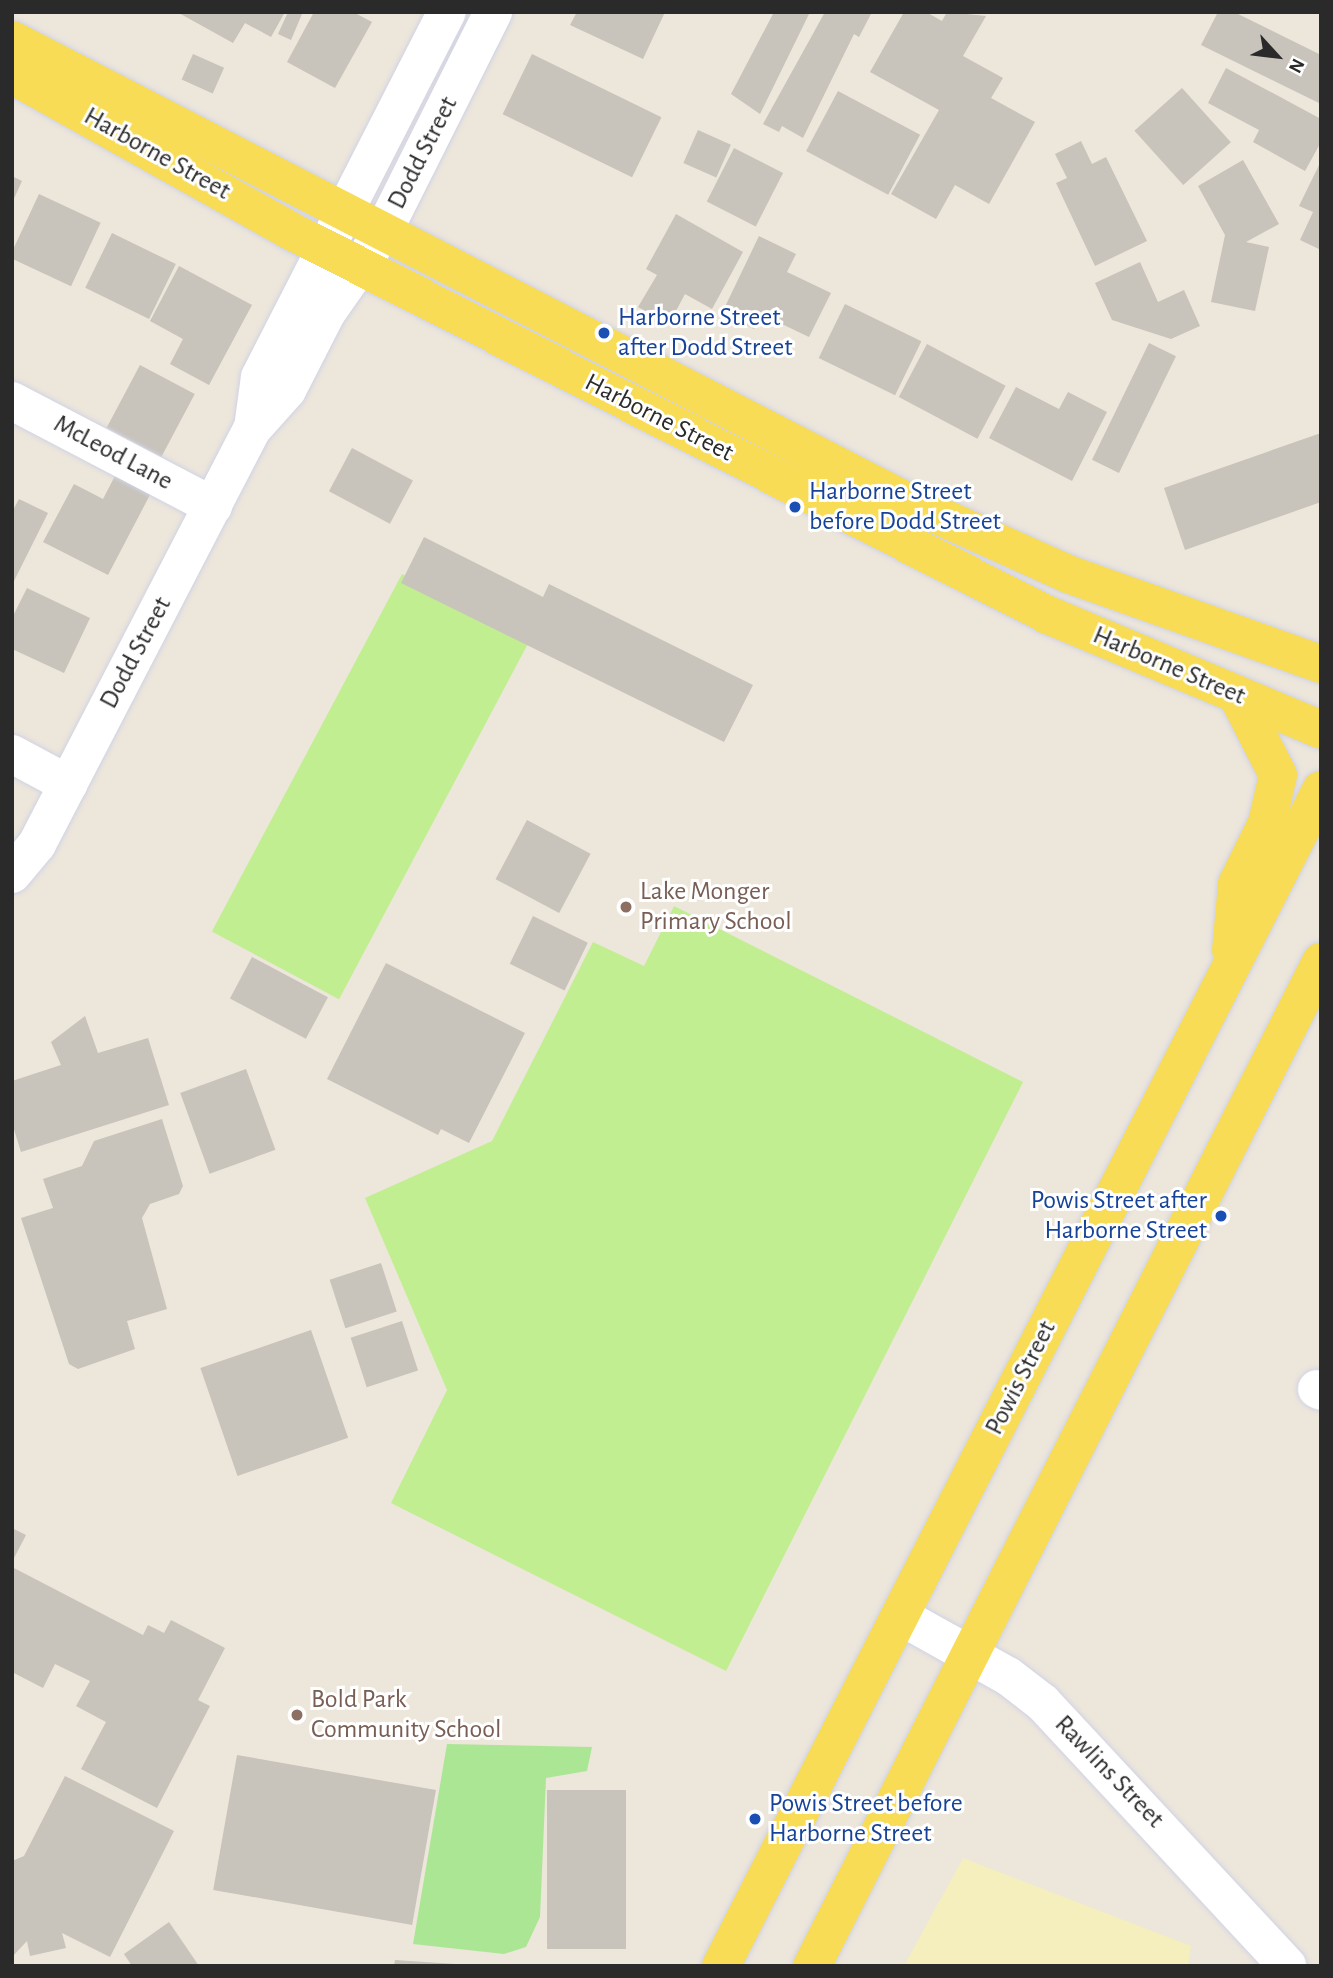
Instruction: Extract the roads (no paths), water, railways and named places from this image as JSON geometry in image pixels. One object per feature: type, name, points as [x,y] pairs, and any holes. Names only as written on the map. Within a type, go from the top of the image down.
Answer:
[{"type":"main road","name":"Harborne Street","points":[[12,40],[908,502],[1068,574],[1321,664]]},
{"type":"main road","name":"Harborne Street","points":[[12,75],[360,266],[1048,615],[1321,730]]},
{"type":"main road","points":[[1229,970],[1237,884],[1267,823],[1278,775],[1237,695]]},
{"type":"main road","name":"Powis Street","points":[[721,1966],[1321,790]]},
{"type":"main road","points":[[812,1966],[1321,962]]},
{"type":"street","name":"Dodd Street","points":[[253,428],[260,377],[447,12]]},
{"type":"street","name":"Dodd Street","points":[[12,874],[37,844],[253,428],[287,390],[327,312],[383,232],[493,12]]},
{"type":"street","name":"McLeod Lane","points":[[12,401],[213,506]]},
{"type":"street","points":[[12,754],[68,784]]},
{"type":"street","name":"Rawlins Street","points":[[900,1616],[970,1654],[1043,1703],[1287,1966]]},
{"type":"place","name":"Harborne Street after Dodd Street","points":[[604,333]]},
{"type":"place","name":"Harborne Street before Dodd Street","points":[[795,507]]},
{"type":"place","name":"Lake Monger Primary School","points":[[626,907]]},
{"type":"place","name":"Powis Street after Harborne Street","points":[[1221,1216]]},
{"type":"place","name":"Bold Park Community School","points":[[297,1715]]},
{"type":"place","name":"Powis Street before Harborne Street","points":[[755,1819]]}]
